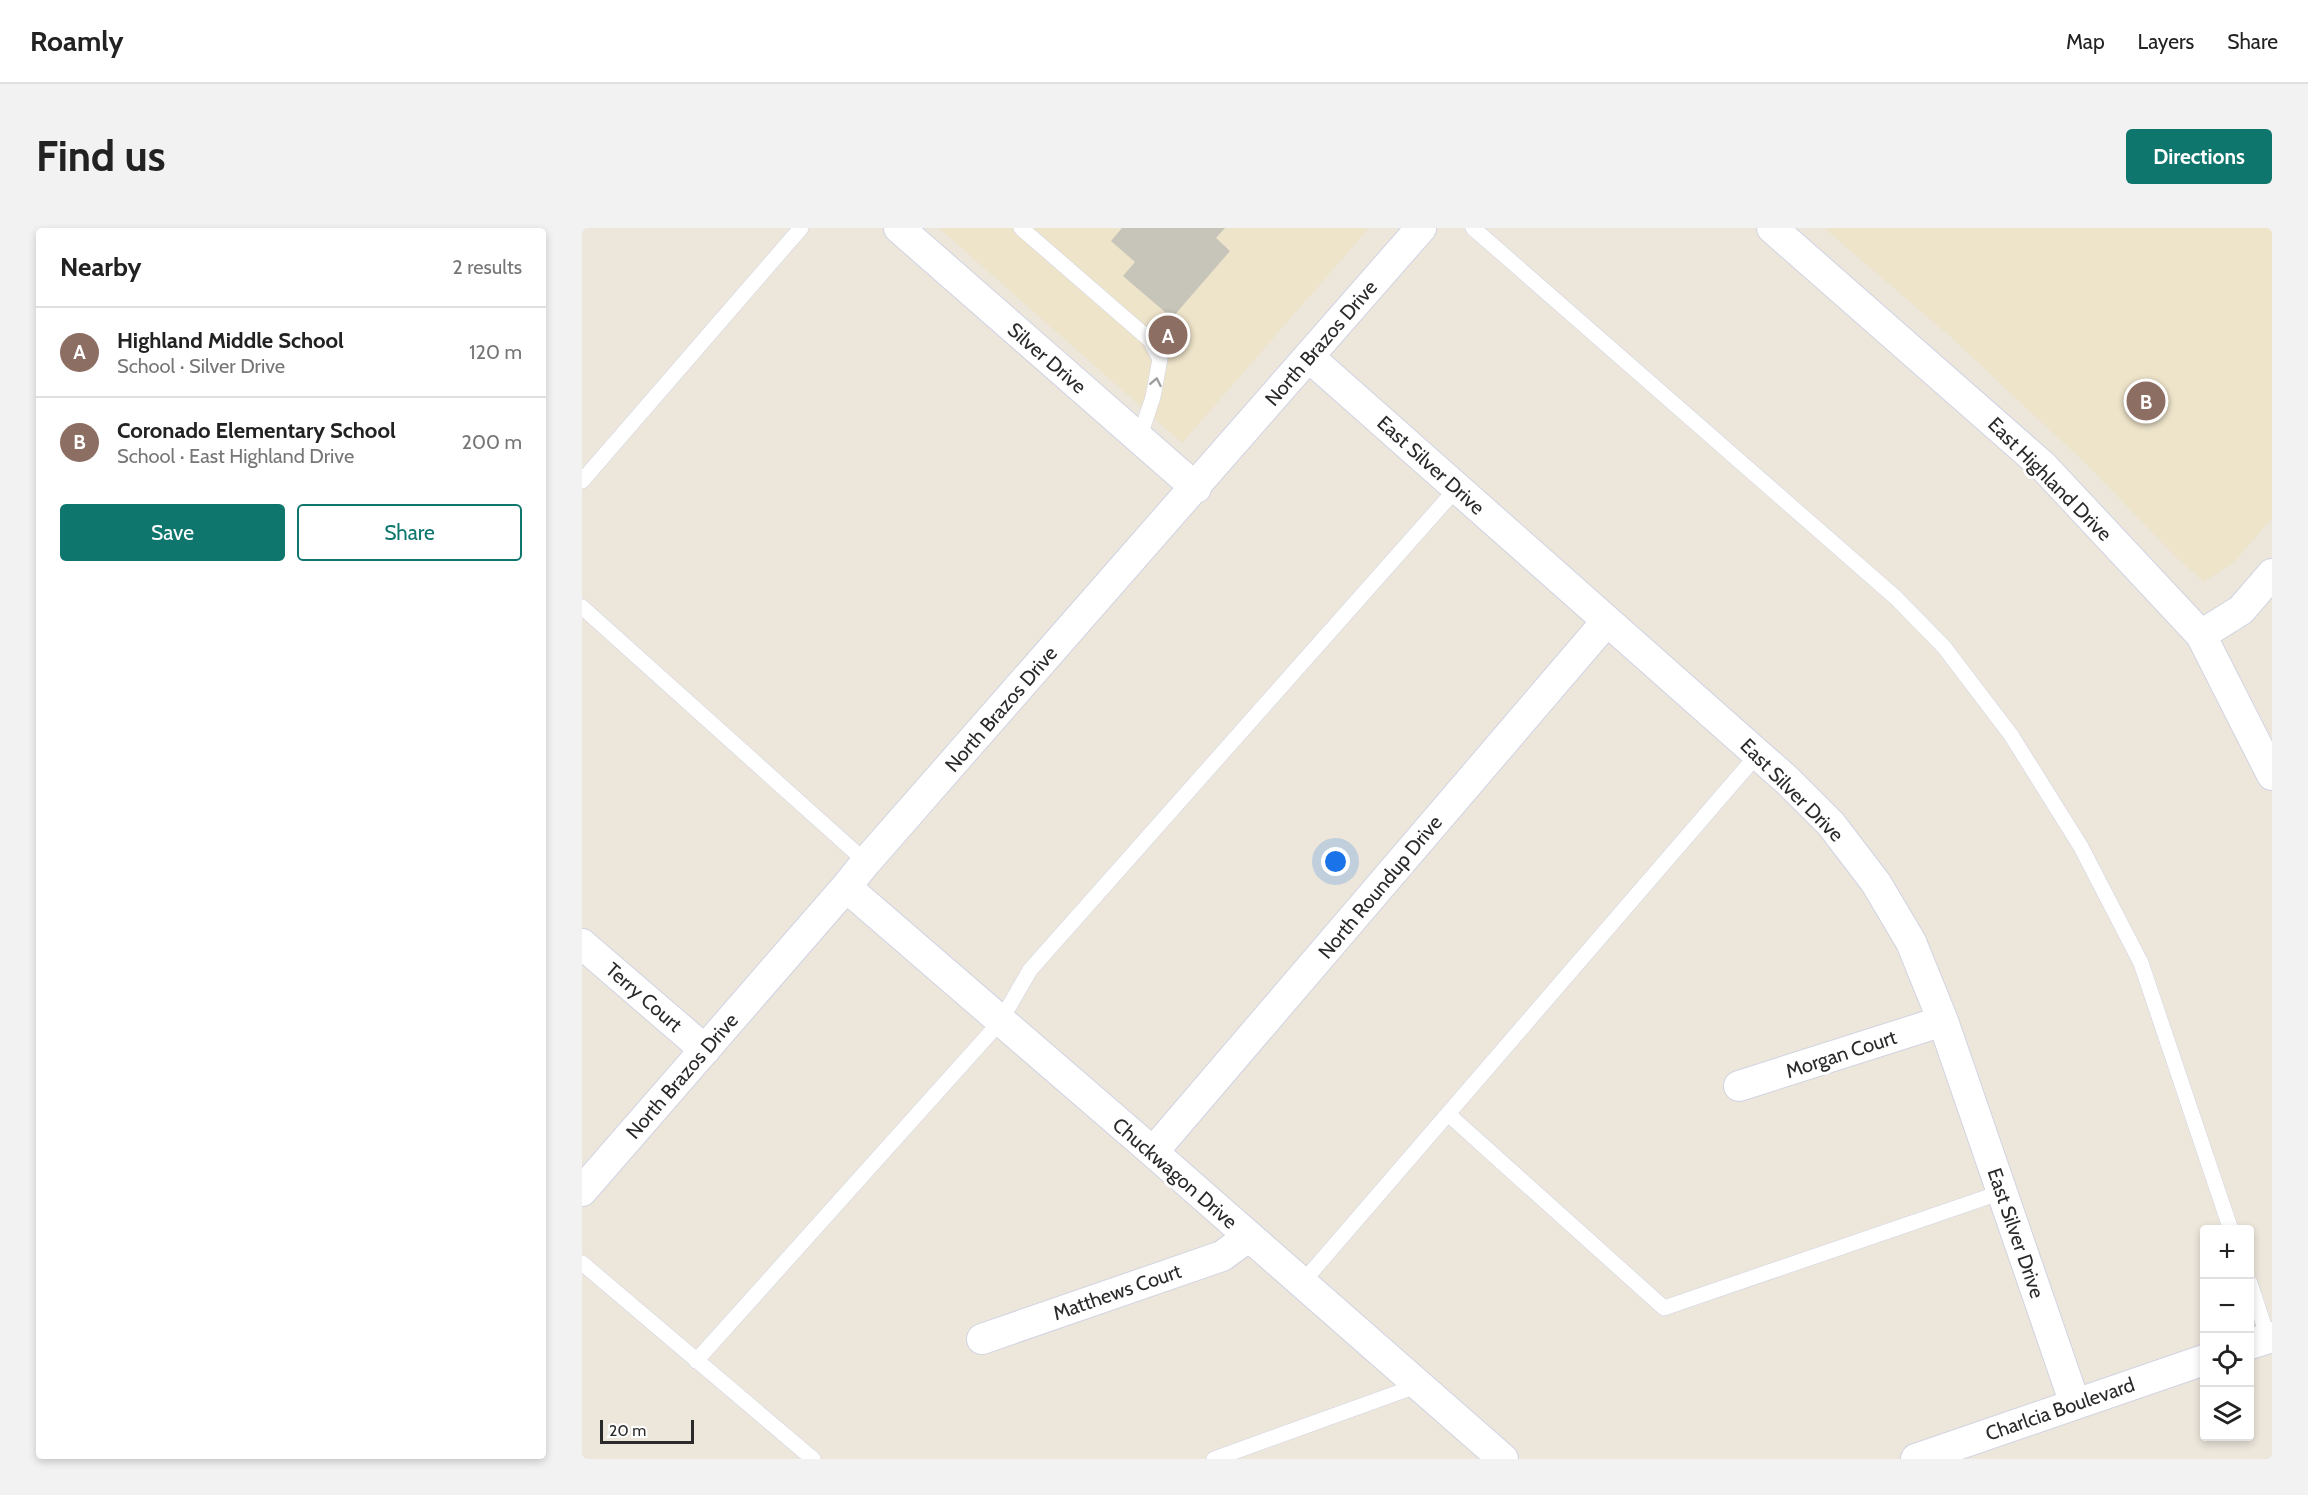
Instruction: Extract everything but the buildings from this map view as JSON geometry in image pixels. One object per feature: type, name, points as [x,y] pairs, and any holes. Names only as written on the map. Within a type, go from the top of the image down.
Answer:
[{"type":"street","name":"Silver Drive","points":[[899,228],[1196,488]]},
{"type":"street","name":"North Brazos Drive","points":[[582,1191],[866,862],[1422,228]]},
{"type":"street","name":"East Highland Drive","points":[[1773,228],[2043,466],[2201,635],[2272,775]]},
{"type":"street","name":"East Silver Drive","points":[[1309,357],[1758,754],[1831,824],[1876,884],[1911,942],[1943,1021],[2075,1404]]},
{"type":"street","points":[[2201,635],[2241,610],[2272,574]]},
{"type":"street","name":"North Roundup Drive","points":[[1153,1152],[1606,622]]},
{"type":"street","name":"Chuckwagon Drive","points":[[846,887],[1503,1459]]},
{"type":"street","name":"Terry Court","points":[[582,945],[705,1050]]},
{"type":"street","name":"Morgan Court","points":[[1739,1086],[1943,1021]]},
{"type":"street","name":"Matthews Court","points":[[982,1340],[1222,1256],[1248,1237]]},
{"type":"street","name":"Charlcia Boulevard","points":[[1917,1459],[2200,1362]]},
{"type":"lane","points":[[582,481],[801,228]]},
{"type":"lane","points":[[1021,228],[1150,340],[1160,359],[1153,397],[1139,439]]},
{"type":"lane","points":[[1473,228],[1894,597],[1944,647],[2011,735],[2074,837],[2141,963],[2229,1225]]},
{"type":"lane","points":[[696,1361],[1000,1022],[1030,970],[1457,488]]},
{"type":"lane","points":[[582,607],[866,862]]},
{"type":"lane","points":[[1302,1284],[1758,754]]},
{"type":"lane","points":[[1448,1114],[1665,1308],[2002,1192]]},
{"type":"lane","points":[[582,1263],[813,1459]]},
{"type":"lane","points":[[2254,1301],[2263,1340]]},
{"type":"lane","points":[[1214,1459],[1419,1385]]},
{"type":"shaded area","points":[[939,228],[1369,228],[1182,443]]},
{"type":"shaded area","points":[[1824,228],[2272,228],[2272,518],[2234,562],[2204,582],[2176,557],[2086,464],[1953,339]]},
{"type":"place","name":"Highland Middle School","points":[[1168,335]]},
{"type":"place","name":"Coronado Elementary School","points":[[2146,401]]}]
